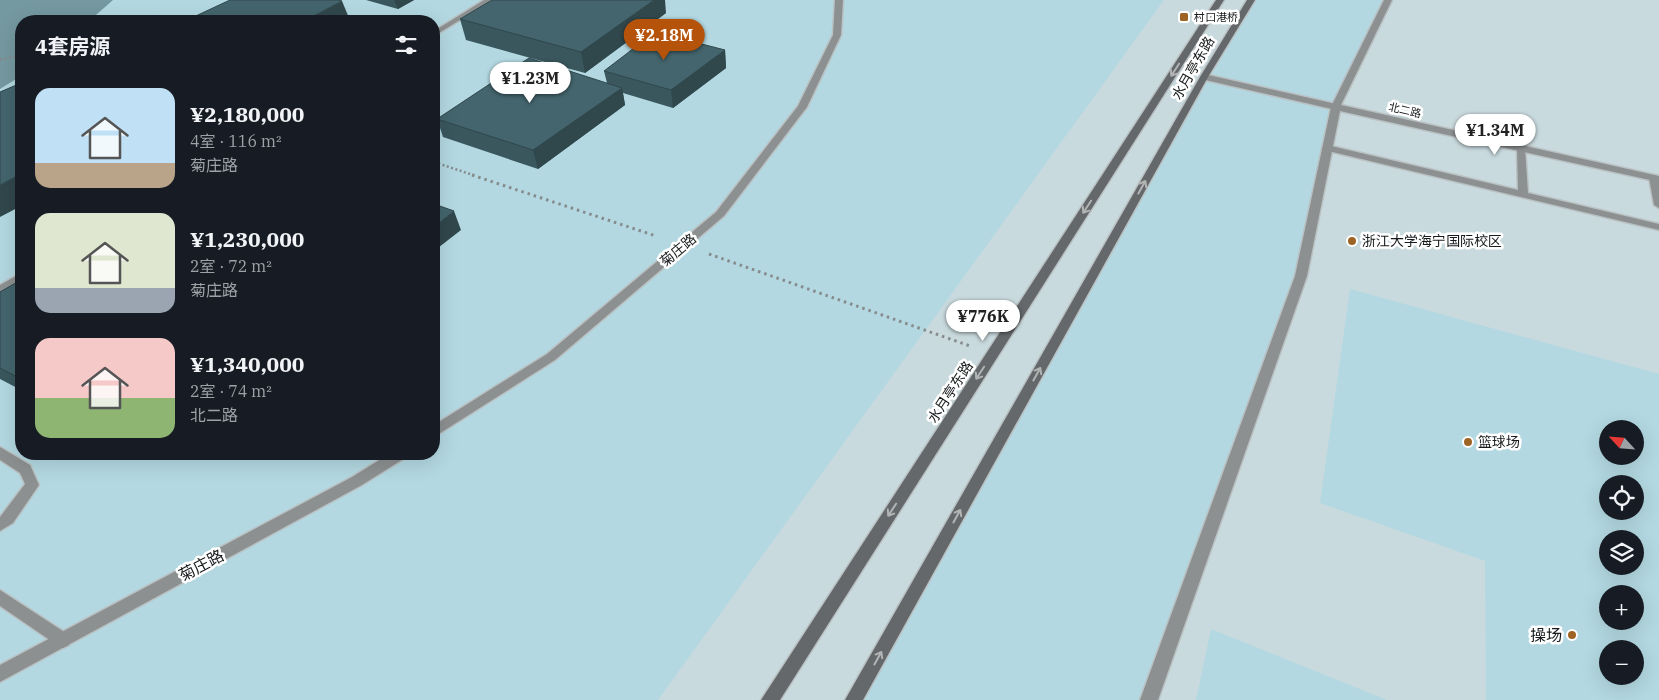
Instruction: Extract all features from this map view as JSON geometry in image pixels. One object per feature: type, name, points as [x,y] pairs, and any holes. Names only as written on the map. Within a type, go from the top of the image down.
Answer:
[{"type":"main road","name":"水月亭东路","points":[[770,700],[1220,0]]},
{"type":"main road","name":"水月亭东路","points":[[854,700],[1204,77],[1251,0]]},
{"type":"street","points":[[440,30],[489,0]]},
{"type":"street","name":"菊庄路","points":[[440,428],[551,357],[720,214],[802,107],[837,35],[839,0]]},
{"type":"street","points":[[1149,700],[1301,276],[1336,107],[1388,0]]},
{"type":"street","name":"北二路","points":[[1204,77],[1522,150],[1657,178]]},
{"type":"street","points":[[1327,148],[1659,226]]},
{"type":"street","points":[[1522,150],[1523,194]]},
{"type":"street","points":[[1657,178],[1659,206]]},
{"type":"street","points":[[0,290],[15,281]]},
{"type":"street","points":[[0,454],[25,469],[32,485],[8,519],[0,525]]},
{"type":"street","name":"菊庄路","points":[[0,674],[358,481],[391,460]]},
{"type":"street","points":[[0,597],[63,640]]},
{"type":"path","points":[[0,60],[15,56]]},
{"type":"path","points":[[440,164],[683,245],[992,354]]},
{"type":"shaded area","points":[[0,0],[1659,0],[1659,700],[0,700]]},
{"type":"shaded area","points":[[0,0],[1164,0],[658,700],[0,700]]},
{"type":"shaded area","points":[[0,0],[113,0],[96,15],[15,15],[15,80],[0,89]]},
{"type":"shaded area","points":[[1255,0],[1388,0],[1336,107],[1301,276],[1149,700],[844,700],[1204,77]]},
{"type":"shaded area","name":"篮球场","points":[[1350,289],[1659,374],[1659,700],[1486,700],[1485,561],[1320,503]]},
{"type":"shaded area","points":[[1211,629],[1387,700],[1196,700]]},
{"type":"building","points":[[230,0],[342,1],[315,15],[198,15]]},
{"type":"building","points":[[492,0],[654,0],[581,52],[460,19]]},
{"type":"building","points":[[655,32],[725,50],[671,90],[604,71]]},
{"type":"building","points":[[529,58],[622,88],[533,150],[440,120],[440,117]]},
{"type":"building","points":[[15,86],[15,177],[0,185],[0,92]]},
{"type":"building","points":[[440,206],[454,211],[440,222]]},
{"type":"building","points":[[15,283],[15,376],[0,368],[0,292]]},
{"type":"place","name":"村口港桥","points":[[1184,17]]},
{"type":"place","name":"浙江大学海宁国际校区","points":[[1352,241]]},
{"type":"place","name":"篮球场","points":[[1468,442]]},
{"type":"place","name":"操场","points":[[1572,635]]}]
